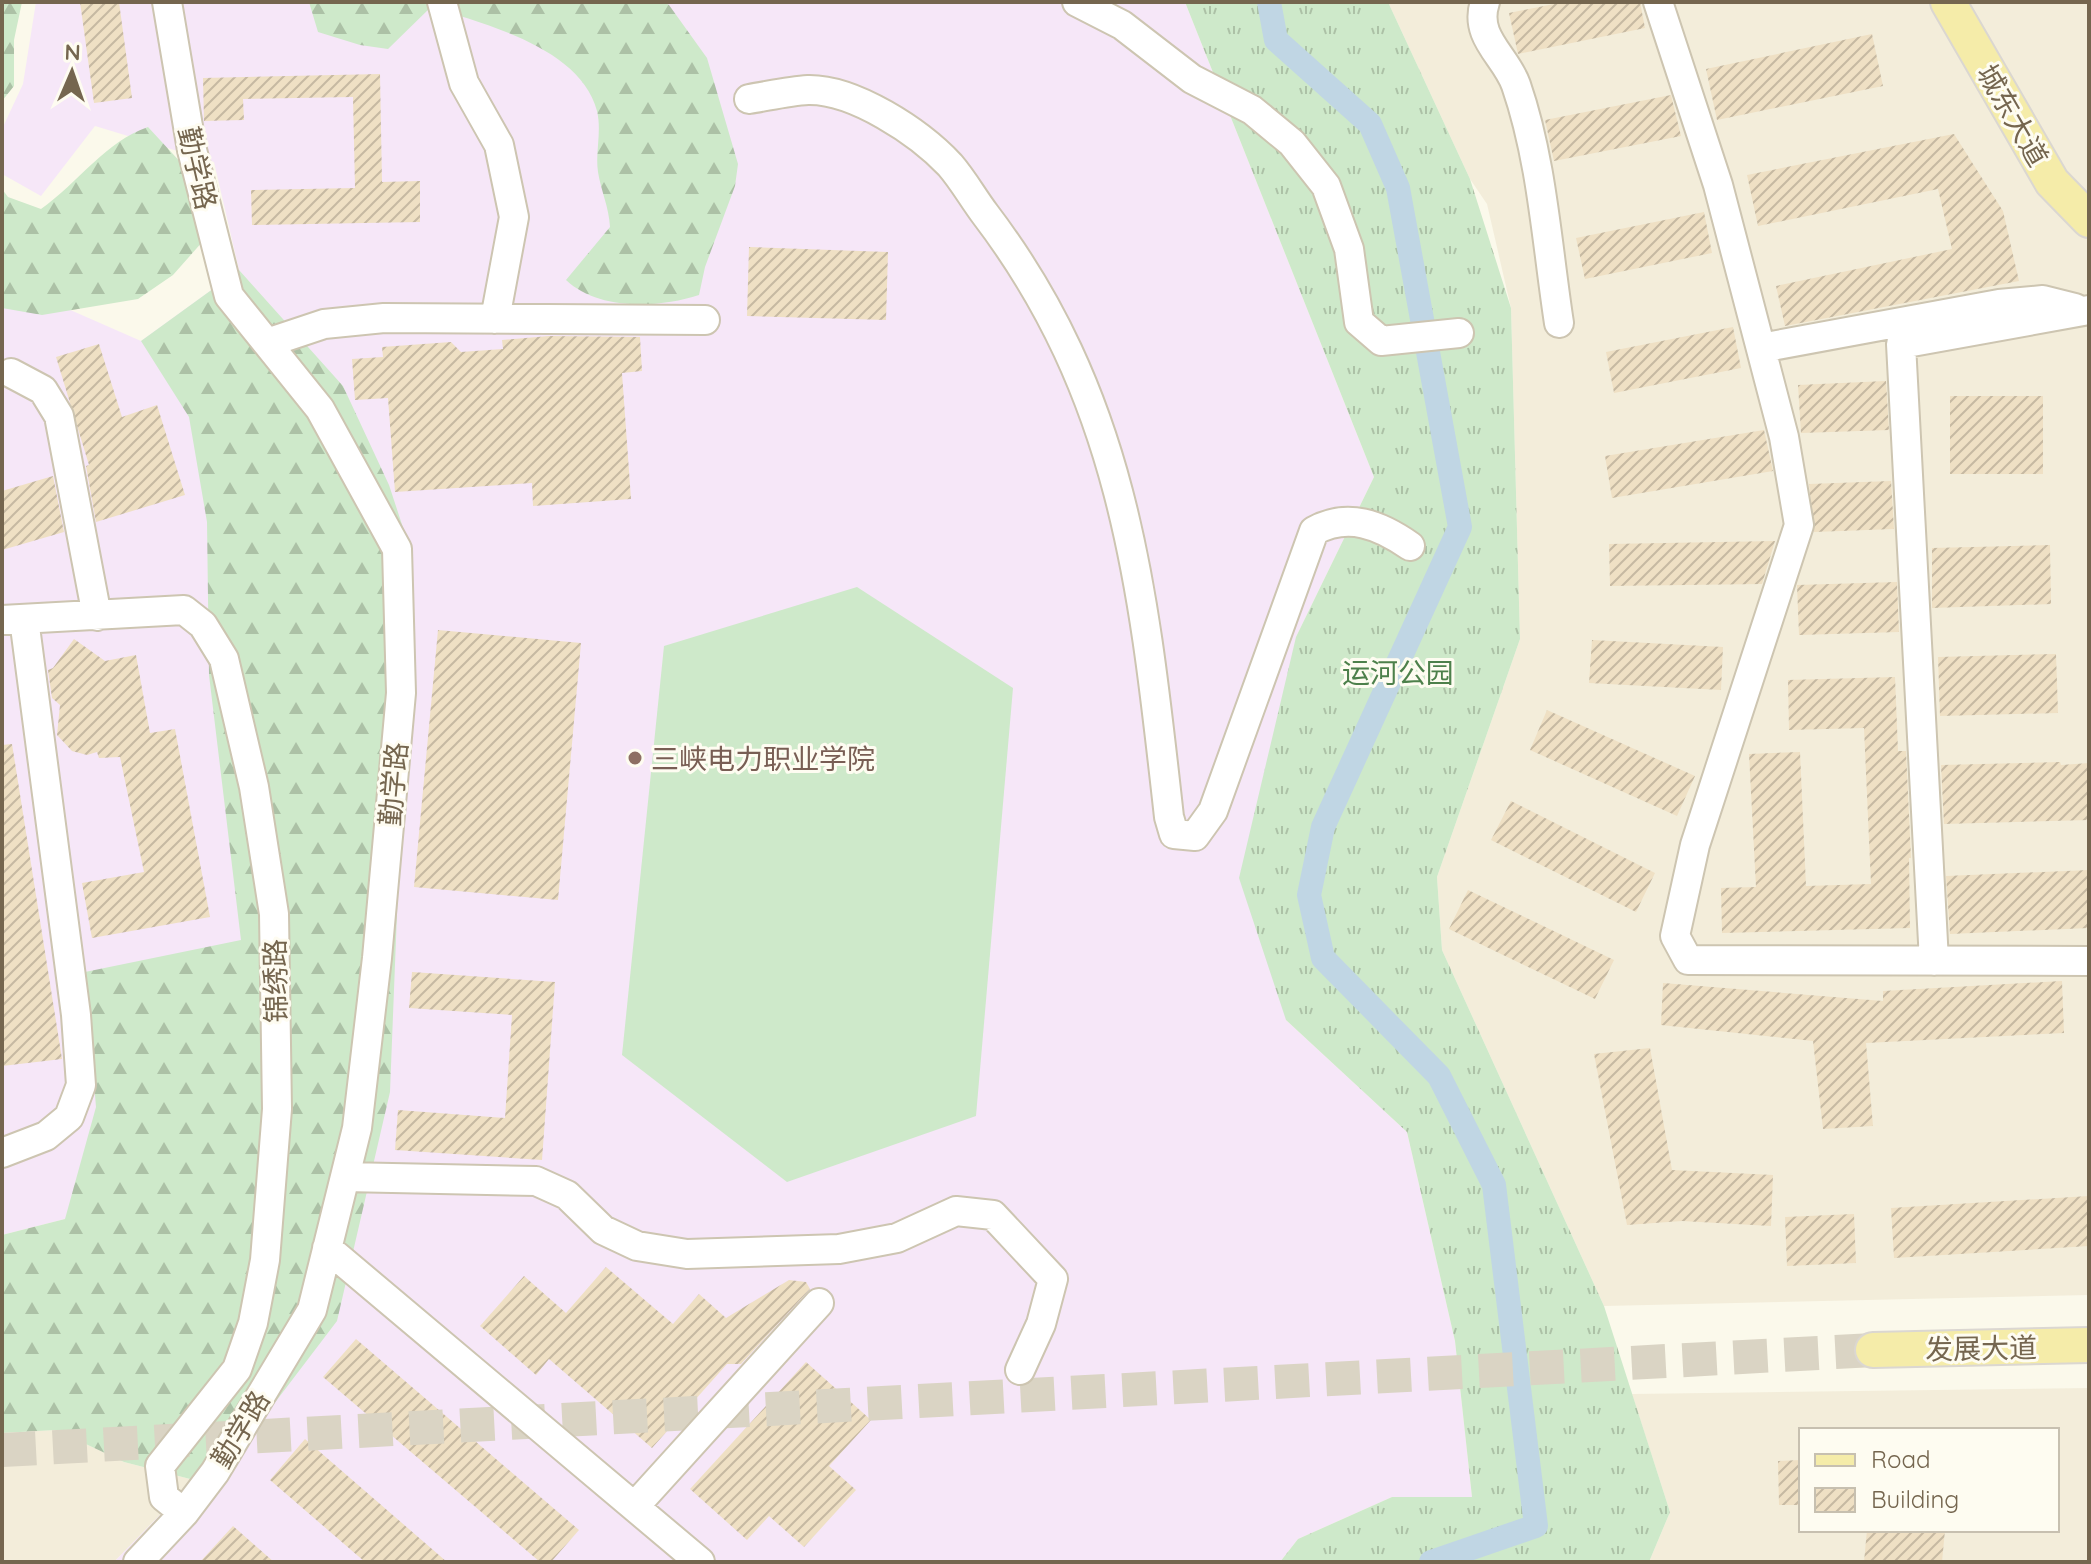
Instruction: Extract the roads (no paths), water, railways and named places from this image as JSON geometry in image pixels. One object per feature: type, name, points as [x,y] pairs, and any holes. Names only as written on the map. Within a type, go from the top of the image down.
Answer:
[{"type":"main road","name":"城东大道","points":[[1958,3],[2070,169],[2089,189]]},
{"type":"main road","name":"城东大道","points":[[1958,3],[2052,182],[2089,220]]},
{"type":"main road","name":"发展大道","points":[[1873,1350],[2089,1345]]},
{"type":"lane","name":"勤学路","points":[[138,1562],[184,1513],[215,1472],[312,1310],[357,1128],[377,958],[401,693],[397,549],[320,409],[229,296],[192,150],[167,2]]},
{"type":"lane","points":[[442,2],[464,83],[499,145],[514,217],[495,319]]},
{"type":"lane","points":[[1077,2],[1122,25],[1192,79],[1252,110],[1292,143],[1326,186],[1349,249],[1359,322],[1381,341],[1459,333]]},
{"type":"lane","points":[[1485,2],[1482,10],[1488,43],[1515,83],[1534,160],[1559,323]]},
{"type":"lane","points":[[1658,2],[1718,185],[1784,437],[1799,525],[1695,845],[1675,936],[1688,960],[2089,961]]},
{"type":"lane","points":[[749,99],[810,90],[848,97],[899,124],[949,165],[1016,254],[1054,317],[1100,423],[1128,521],[1148,643],[1169,817],[1174,834],[1195,836],[1213,811],[1314,531],[1334,520],[1386,529],[1410,546]]},
{"type":"lane","points":[[1761,348],[1999,304],[2043,300],[2088,311]]},
{"type":"lane","points":[[1934,961],[1901,344],[2088,311]]},
{"type":"lane","points":[[267,343],[324,324],[384,318],[705,320]]},
{"type":"lane","points":[[11,373],[43,390],[59,416],[97,616]]},
{"type":"lane","name":"锦绣路","points":[[13,620],[97,616],[156,609],[184,610],[203,625],[224,659],[254,787],[274,914],[277,1109],[265,1260],[253,1323],[237,1369],[160,1466],[164,1497],[184,1513]]},
{"type":"lane","points":[[2,1153],[46,1136],[69,1117],[81,1085],[76,1015],[13,620]]},
{"type":"lane","points":[[345,1177],[536,1181],[567,1195],[603,1230],[625,1241],[637,1246],[687,1254],[839,1249],[897,1238],[956,1211],[993,1215],[1053,1279],[1041,1324],[1020,1370]]},
{"type":"lane","points":[[327,1248],[700,1562]]},
{"type":"lane","points":[[635,1506],[819,1303]]},
{"type":"waterway","points":[[1269,2],[1276,40],[1370,124],[1398,188],[1460,527],[1323,827],[1309,895],[1323,958],[1439,1076],[1494,1185],[1536,1526],[1431,1562]]},
{"type":"tunnel","points":[[2,1450],[1873,1350]]},
{"type":"place","name":"三峡电力职业学院","points":[[635,758]]},
{"type":"park label","name":"运河公园","points":[[1398,672]]}]
